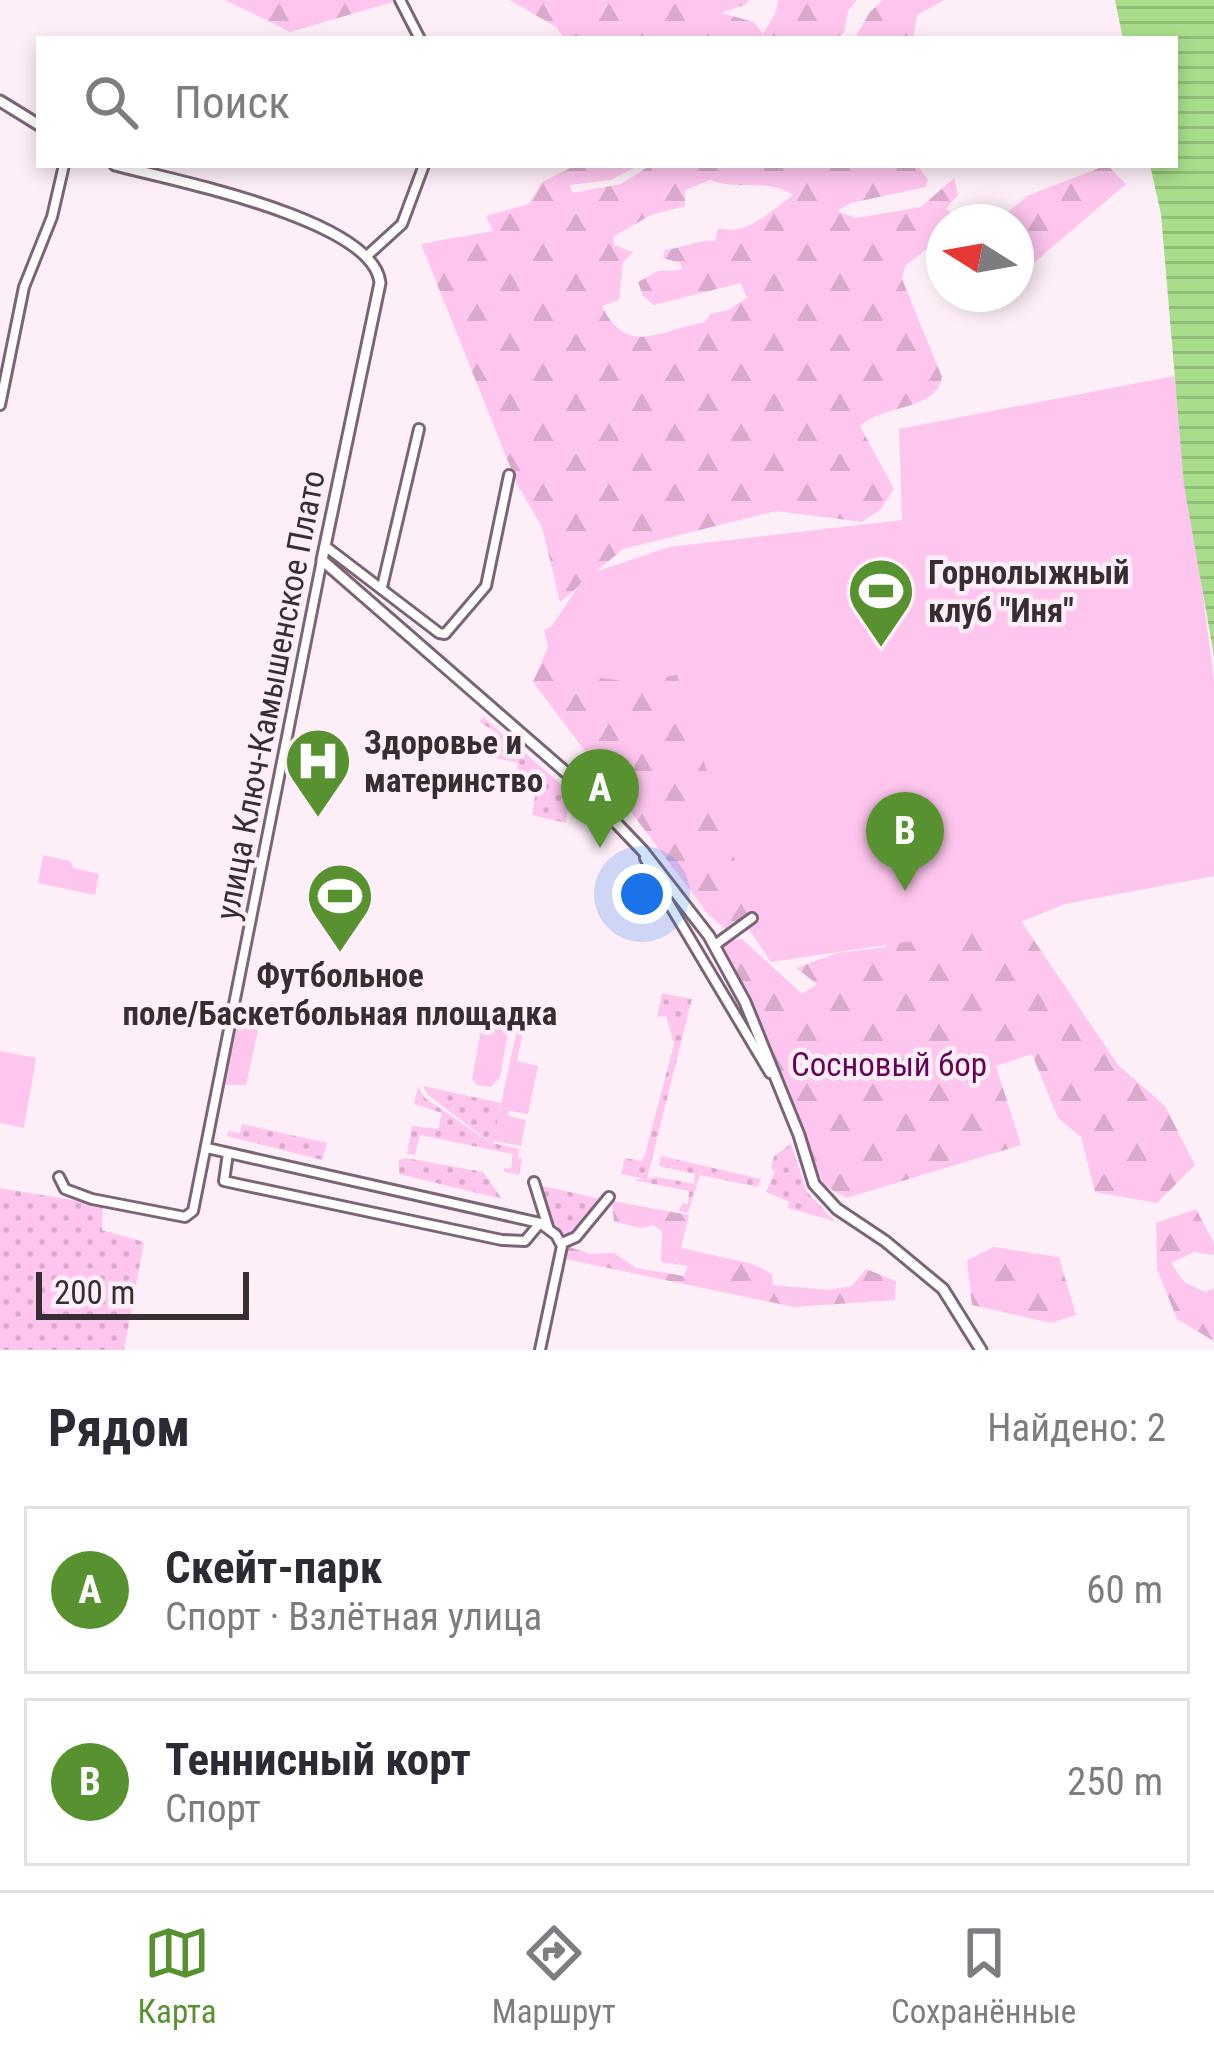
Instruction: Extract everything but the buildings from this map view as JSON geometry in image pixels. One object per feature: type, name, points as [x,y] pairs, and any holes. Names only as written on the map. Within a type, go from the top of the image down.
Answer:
[{"type":"main road","points":[[0,101],[36,123]]},
{"type":"main road","points":[[126,168],[314,223],[368,255]]},
{"type":"main road","name":"улица Ключ-Камышенское Плато","points":[[322,560],[380,283],[378,269],[368,255]]},
{"type":"main road","points":[[322,560],[577,782],[644,851],[715,945],[746,1002],[814,1184],[824,1198],[943,1289],[981,1350]]},
{"type":"street","points":[[400,0],[418,36]]},
{"type":"street","points":[[0,405],[24,287],[52,218],[63,168]]},
{"type":"street","points":[[368,255],[402,224],[423,168]]},
{"type":"street","points":[[382,587],[419,429]]},
{"type":"street","points":[[325,546],[440,634],[448,633],[486,586],[509,475]]},
{"type":"street","name":"улица Ключ-Камышенское Плато","points":[[58,1177],[65,1189],[92,1199],[188,1216],[194,1209],[322,560]]},
{"type":"street","points":[[317,583],[327,575],[341,578]]},
{"type":"street","points":[[644,851],[661,890],[777,1083]]},
{"type":"street","points":[[715,945],[752,918]]},
{"type":"street","points":[[207,1148],[545,1226]]},
{"type":"street","points":[[227,1153],[224,1181],[502,1240],[525,1241],[545,1226]]},
{"type":"street","points":[[534,1182],[545,1226],[562,1243]]},
{"type":"street","points":[[562,1243],[576,1237],[609,1197]]},
{"type":"street","points":[[540,1350],[562,1243]]},
{"type":"green space","points":[[225,0],[400,0],[290,32]]},
{"type":"green space","points":[[510,0],[749,0],[721,13],[754,22],[763,34],[778,0],[857,0],[839,36],[563,36],[556,27]]},
{"type":"green space","points":[[883,0],[944,0],[917,15],[914,36],[856,36]]},
{"type":"green space","points":[[570,168],[633,168],[611,180],[569,185],[573,193],[621,184],[646,168],[919,168],[928,180],[926,187],[851,203],[837,211],[856,218],[921,207],[954,178],[958,195],[950,204],[926,204],[926,250],[905,266],[902,279],[942,377],[938,388],[920,402],[860,426],[894,489],[881,509],[862,522],[776,511],[623,549],[560,602],[542,527],[517,484],[421,244],[493,231],[486,216],[529,204],[542,182]],"holes":[[[710,180],[793,195],[749,225],[718,228],[715,241],[665,250],[663,258],[680,263],[682,270],[658,271],[638,282],[643,296],[654,305],[741,283],[747,298],[710,314],[705,322],[646,336],[622,332],[612,322],[602,306],[619,300],[623,262],[633,252],[614,245],[613,237],[651,215],[685,206],[685,190]]]},
{"type":"green space","points":[[1099,168],[1110,168],[1126,184],[1034,263],[1034,204],[1017,204]]},
{"type":"green space","name":"Горнолыжный клуб \"Иня\"","points":[[1174,376],[1214,680],[1214,876],[1065,904],[1008,927],[771,962],[748,928],[754,922],[677,675],[633,682],[553,672],[551,627],[586,575],[669,547],[902,520],[899,429]]},
{"type":"green space","points":[[577,616],[664,671],[684,676],[753,914],[726,930],[708,914],[533,682],[548,647],[544,630]]},
{"type":"green space","points":[[483,717],[569,791],[566,823],[532,815],[538,776],[517,771],[518,763],[496,758],[500,735],[480,722]]},
{"type":"green space","points":[[43,855],[99,874],[95,895],[38,883]]},
{"type":"green space","name":"Сосновый бор","points":[[1021,921],[1118,1065],[1165,1106],[1195,1165],[1157,1203],[1095,1192],[1081,1137],[1058,1118],[1032,1054],[996,1066],[1021,1145],[846,1198],[824,1185],[767,1053],[748,996],[721,942],[742,939],[802,994],[817,984],[796,968],[838,953]]},
{"type":"green space","points":[[662,993],[692,999],[647,1179],[694,1184],[695,1174],[659,1166],[661,1156],[761,1179],[758,1187],[700,1175],[688,1213],[679,1211],[683,1203],[688,1204],[689,1191],[621,1174],[625,1158],[641,1161],[645,1155],[674,1044],[666,1016],[657,1017]]},
{"type":"green space","points":[[253,1006],[263,1008],[246,1085],[225,1085],[240,1008],[252,1010]]},
{"type":"green space","points":[[521,1011],[527,1012],[517,1061],[538,1066],[528,1114],[509,1111],[508,1116],[526,1120],[521,1146],[493,1141]]},
{"type":"green space","points":[[490,1025],[508,1033],[500,1077],[491,1087],[472,1079],[481,1031]]},
{"type":"green space","points":[[0,1051],[36,1058],[24,1128],[0,1123]]},
{"type":"green space","points":[[423,1086],[501,1103],[493,1143],[519,1149],[519,1175],[504,1172],[504,1168],[511,1169],[513,1154],[420,1135],[415,1155],[407,1154],[412,1126],[438,1129],[442,1113],[414,1104],[418,1087],[425,1098],[491,1143],[428,1095]]},
{"type":"green space","points":[[242,1124],[327,1143],[322,1160],[227,1136],[228,1131],[240,1133]]},
{"type":"green space","points":[[791,1144],[807,1192],[834,1221],[788,1208],[789,1202],[766,1192],[775,1171],[771,1169],[774,1156]]},
{"type":"green space","points":[[399,1160],[483,1172],[502,1199],[399,1174]]},
{"type":"green space","points":[[542,1186],[597,1198],[599,1204],[574,1235],[565,1234],[549,1220]]},
{"type":"green space","points":[[0,1188],[103,1205],[102,1230],[144,1242],[124,1350],[0,1350]]},
{"type":"green space","points":[[612,1201],[689,1215],[681,1248],[753,1264],[772,1274],[773,1285],[828,1290],[852,1286],[866,1269],[896,1281],[895,1300],[794,1307],[565,1259],[567,1246],[590,1254],[614,1253],[636,1268],[684,1276],[688,1266],[661,1262],[662,1231],[652,1225],[642,1228],[614,1222]]},
{"type":"green space","points":[[1196,1209],[1214,1243],[1214,1255],[1194,1252],[1171,1263],[1184,1282],[1205,1292],[1214,1288],[1214,1341],[1177,1319],[1157,1269],[1156,1223]]},
{"type":"green space","points":[[994,1247],[1059,1257],[1076,1315],[1051,1323],[972,1305],[967,1260]]},
{"type":"shaded area","points":[[1115,0],[1214,0],[1214,656],[1184,485],[1161,214],[1151,168],[1178,168],[1178,36],[1122,36]]},
{"type":"place","name":"Горнолыжный клуб \"Иня\"","points":[[881,650]]},
{"type":"place","name":"Здоровье и материнство","points":[[318,820]]},
{"type":"place","name":"Скейт-парк","points":[[600,848]]},
{"type":"place","name":"Теннисный корт","points":[[905,891]]},
{"type":"place","name":"Футбольное поле/Баскетбольная площадка","points":[[340,955]]}]
